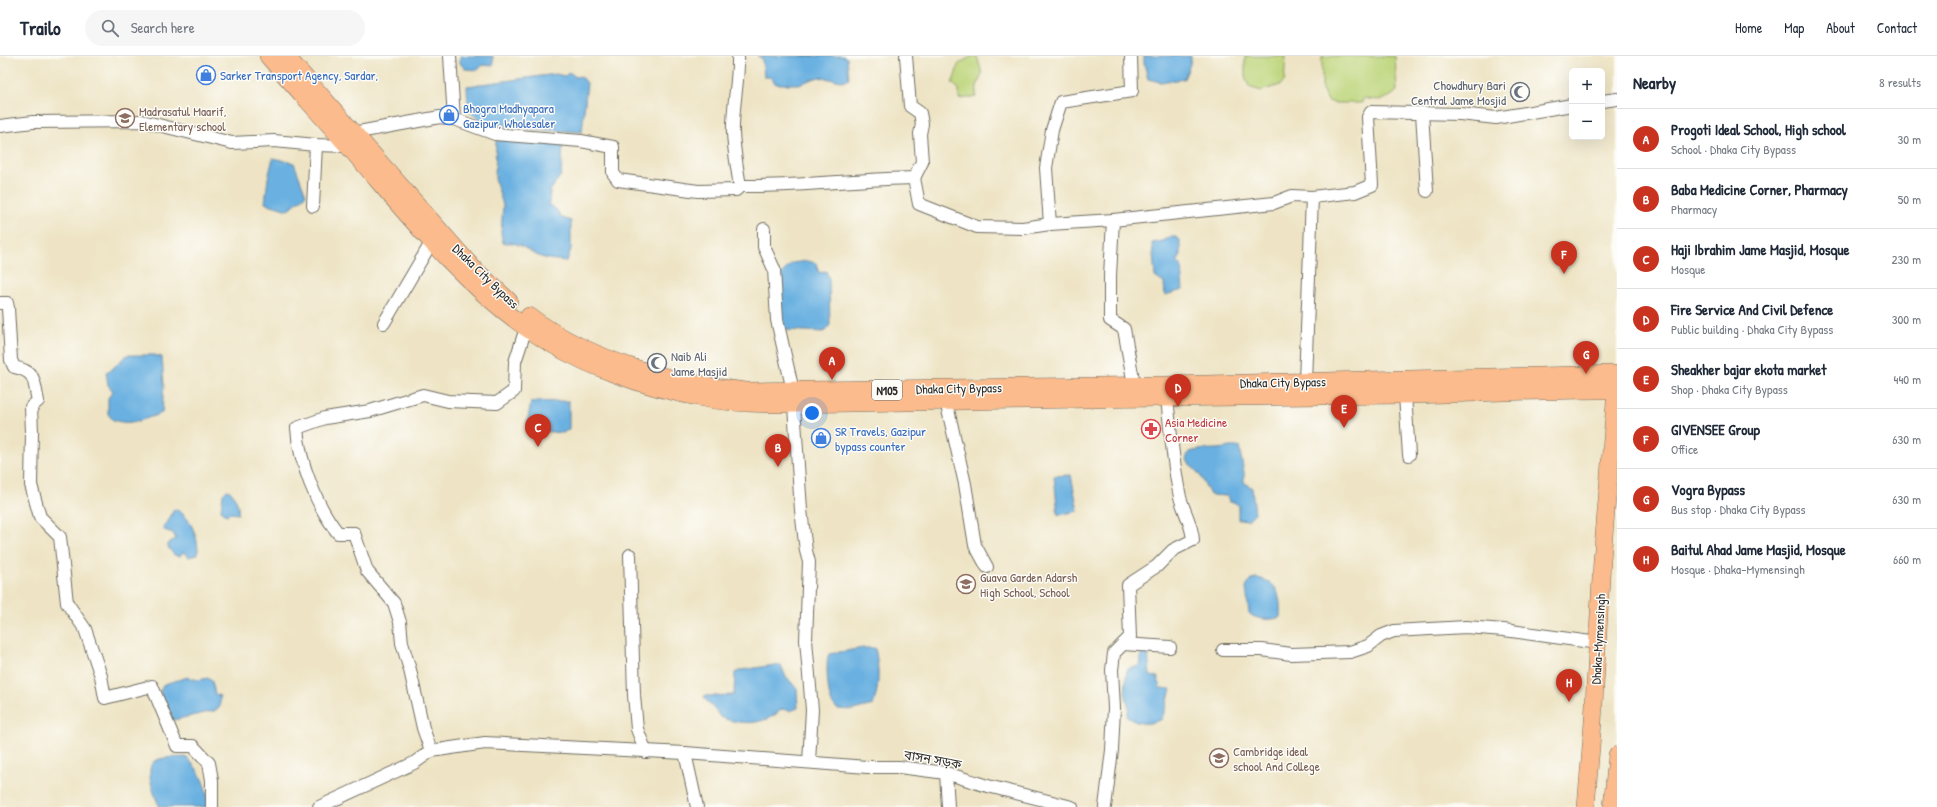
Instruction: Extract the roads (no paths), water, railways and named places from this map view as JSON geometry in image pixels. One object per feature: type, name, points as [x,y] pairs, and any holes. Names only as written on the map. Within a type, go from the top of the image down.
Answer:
[{"type":"highway","points":[[268,56],[351,140],[431,243],[462,275],[497,306],[526,328],[568,354],[622,377],[664,390],[730,402],[794,398],[946,401],[1167,396],[1405,395],[1562,390],[1617,382]]},
{"type":"highway","name":"Dhaka City Bypass","points":[[286,56],[351,140],[473,268],[505,299],[534,319],[576,344],[629,366],[664,378],[711,387],[794,398],[1134,385],[1305,382],[1617,382]]},
{"type":"highway","name":"Dhaka-Mymensingh","points":[[1586,807],[1598,643],[1602,560],[1617,382]]},
{"type":"highway","points":[[1612,807],[1617,755]]},
{"type":"street","points":[[450,56],[454,119]]},
{"type":"street","points":[[738,56],[739,76],[736,85],[733,133],[740,186]]},
{"type":"street","points":[[906,56],[910,106],[920,113],[922,124],[920,134],[922,162],[914,178],[920,204],[977,227],[1024,228],[1050,224],[1113,220],[1274,203],[1292,196],[1312,197],[1355,192],[1372,184],[1368,116],[1371,112],[1422,113],[1496,118],[1569,106]]},
{"type":"street","points":[[1050,224],[1046,168],[1052,130],[1061,102],[1132,91],[1131,56]]},
{"type":"street","points":[[1605,101],[1617,99]]},
{"type":"street","points":[[1422,113],[1427,191]]},
{"type":"street","points":[[0,126],[33,122],[142,121],[232,143],[274,141],[316,145],[351,140],[440,117],[454,119],[495,134],[581,141],[613,147],[613,173],[618,180],[698,191],[736,190],[740,186],[775,186],[873,178],[914,178]]},
{"type":"street","points":[[313,206],[316,145]]},
{"type":"street","points":[[1305,382],[1312,197]]},
{"type":"street","points":[[1113,220],[1110,276],[1110,320],[1120,324],[1124,329],[1134,385]]},
{"type":"street","points":[[764,230],[764,247],[774,269],[777,320],[794,398],[801,510],[806,551],[809,562],[806,640],[812,710],[809,762]]},
{"type":"street","points":[[384,323],[431,243]]},
{"type":"street","points":[[0,303],[6,303],[8,308],[11,360],[14,367],[26,369],[32,374],[38,401],[31,407],[31,485],[40,516],[60,538],[67,603],[85,629],[101,676],[105,698],[152,686],[177,746],[193,746],[209,763],[212,780],[212,807]]},
{"type":"street","points":[[319,807],[414,763],[431,751],[423,728],[410,670],[402,643],[400,622],[394,603],[367,572],[354,533],[338,533],[332,526],[312,487],[297,428],[325,418],[370,411],[423,395],[448,401],[497,403],[514,391],[516,362],[526,328]]},
{"type":"street","points":[[1405,395],[1409,455]]},
{"type":"street","points":[[1105,807],[1112,750],[1114,708],[1112,670],[1114,653],[1130,637],[1128,585],[1158,566],[1173,550],[1193,540],[1192,529],[1180,499],[1173,460],[1167,396]]},
{"type":"street","points":[[946,401],[968,498],[975,545],[986,567]]},
{"type":"street","points":[[630,555],[634,695],[637,729],[646,752]]},
{"type":"street","points":[[1223,650],[1262,650],[1291,654],[1350,652],[1368,646],[1380,636],[1394,631],[1466,627],[1504,630],[1598,643]]},
{"type":"street","points":[[1123,644],[1170,647]]},
{"type":"street","name":"বাসন সড়ক","points":[[431,751],[485,743],[685,754],[867,767],[899,767],[946,773],[991,787],[1072,807]]},
{"type":"street","points":[[685,754],[697,807]]},
{"type":"street","points":[[946,773],[948,807]]},
{"type":"water","points":[[460,56],[493,56],[493,66],[483,65],[478,70],[465,69],[460,63]]},
{"type":"water","points":[[757,56],[843,56],[847,58],[849,79],[842,81],[819,77],[799,84],[776,84],[770,77],[764,77],[762,58]]},
{"type":"water","points":[[1144,56],[1191,56],[1191,59],[1184,79],[1160,82],[1148,79]]},
{"type":"water","points":[[569,72],[576,77],[581,76],[587,83],[582,132],[512,128],[504,125],[483,122],[468,111],[467,86],[556,74],[565,76]]},
{"type":"water","points":[[509,139],[563,143],[561,175],[550,191],[549,205],[557,210],[560,217],[571,221],[571,249],[567,261],[544,258],[519,245],[503,243],[501,233],[503,205],[495,179],[496,141]]},
{"type":"water","points":[[273,158],[294,163],[306,195],[288,210],[265,203],[268,178]]},
{"type":"water","points":[[1170,237],[1176,237],[1180,240],[1180,258],[1178,259],[1178,264],[1181,265],[1183,290],[1165,295],[1164,283],[1155,277],[1152,243],[1163,241]]},
{"type":"water","points":[[807,261],[816,263],[819,273],[826,271],[829,279],[830,325],[824,332],[786,330],[780,319],[780,275],[792,263]]},
{"type":"water","points":[[127,355],[154,355],[162,357],[164,384],[162,413],[132,422],[120,422],[113,420],[108,414],[108,398],[113,391],[108,385],[106,372],[112,369]]},
{"type":"water","points":[[569,401],[569,429],[563,433],[530,430],[527,423],[531,402]]},
{"type":"water","points":[[1239,447],[1244,472],[1244,482],[1252,488],[1255,513],[1248,520],[1238,519],[1238,505],[1234,502],[1229,502],[1227,496],[1210,495],[1200,475],[1186,460],[1188,453],[1193,451]]},
{"type":"water","points":[[1071,475],[1078,511],[1058,515],[1054,476]]},
{"type":"water","points":[[227,490],[232,493],[236,500],[238,514],[229,513],[227,515],[221,510],[223,494]]},
{"type":"water","points":[[174,509],[184,515],[192,526],[198,545],[196,555],[189,557],[183,552],[180,556],[174,555],[168,547],[168,543],[176,539],[173,533],[164,530],[163,526],[168,522]]},
{"type":"water","points":[[1256,578],[1264,580],[1274,586],[1279,597],[1280,617],[1264,619],[1255,617],[1249,613],[1246,588],[1251,579]]},
{"type":"water","points":[[863,648],[875,648],[878,669],[878,684],[873,705],[853,710],[837,709],[831,702],[829,691],[827,670],[829,654]]},
{"type":"water","points":[[1142,651],[1148,652],[1150,676],[1158,677],[1160,688],[1171,689],[1162,719],[1148,723],[1136,722],[1127,717],[1129,708],[1125,693],[1127,669],[1139,666]]},
{"type":"water","points":[[781,665],[785,675],[797,689],[798,708],[790,711],[782,709],[768,719],[760,721],[736,722],[720,717],[707,702],[704,696],[734,695],[735,673],[741,670]]},
{"type":"water","points":[[188,677],[198,680],[208,678],[212,681],[215,694],[220,696],[220,707],[214,711],[169,721],[160,691],[164,684]]},
{"type":"water","points":[[186,757],[196,768],[202,780],[207,793],[209,807],[160,807],[151,783],[150,769],[152,764],[162,758]]},
{"type":"place","name":"Sarker Transport Agency, Sardar,","points":[[206,75]]},
{"type":"place","name":"Chowdhury Bari Central Jame Mosjid","points":[[1520,92]]},
{"type":"place","name":"Bhogra Madhyapara Gazipur, Wholesaler","points":[[449,115]]},
{"type":"place","name":"Madrasatul Maarif, Elementary school","points":[[125,118]]},
{"type":"place","name":"GIVENSEE Group","points":[[1564,274]]},
{"type":"place","name":"Naib Ali Jame Masjid","points":[[657,363]]},
{"type":"place","name":"Vogra Bypass","points":[[1586,374]]},
{"type":"place","name":"Progoti Ideal School, High school","points":[[832,380]]},
{"type":"place","name":"Fire Service And Civil Defence","points":[[1178,407]]},
{"type":"place","name":"Sheakher bajar ekota market","points":[[1344,428]]},
{"type":"place","name":"Asia Medicine Corner","points":[[1151,429]]},
{"type":"place","name":"SR Travels, Gazipur bypass counter","points":[[821,438]]},
{"type":"place","name":"Haji Ibrahim Jame Masjid, Mosque","points":[[538,447]]},
{"type":"place","name":"Baba Medicine Corner, Pharmacy","points":[[778,467]]},
{"type":"place","name":"Guava Garden Adarsh High School, School","points":[[966,584]]},
{"type":"place","name":"Baitul Ahad Jame Masjid, Mosque","points":[[1569,702]]},
{"type":"place","name":"Cambridge ideal school And College","points":[[1219,758]]}]
